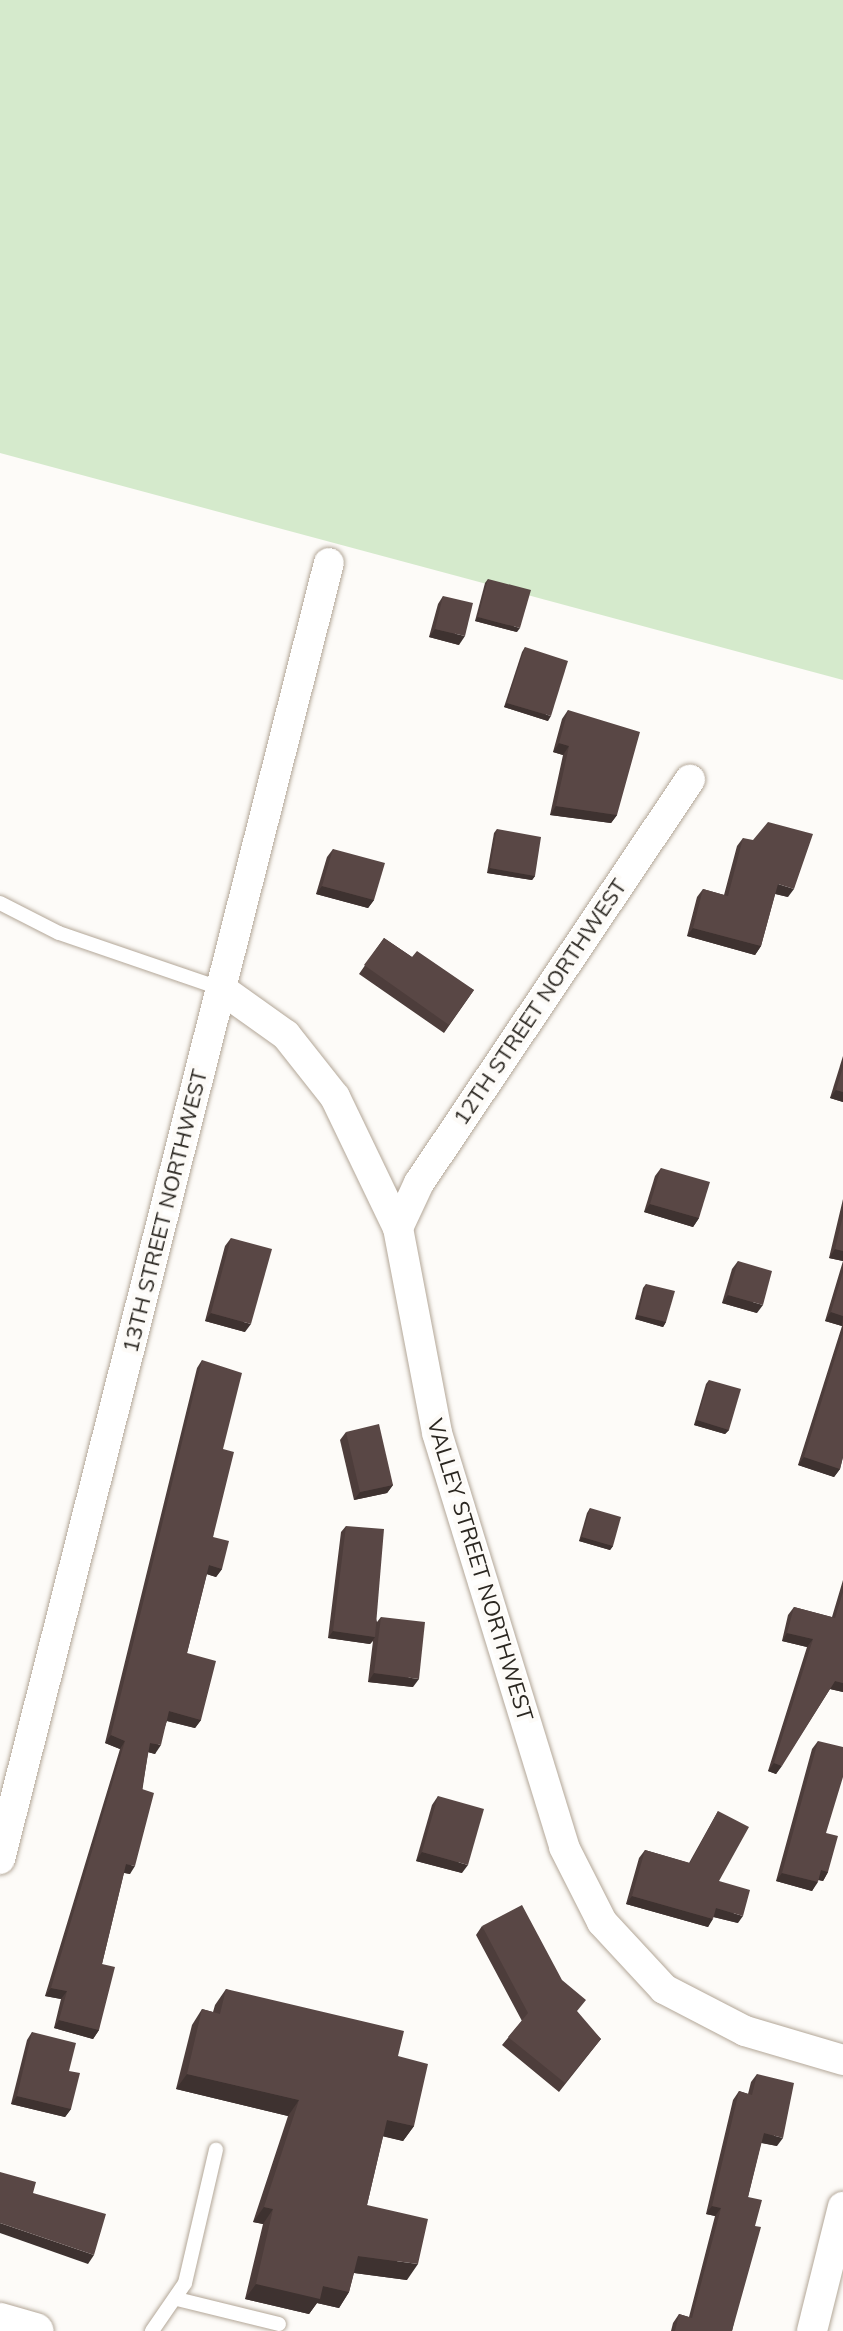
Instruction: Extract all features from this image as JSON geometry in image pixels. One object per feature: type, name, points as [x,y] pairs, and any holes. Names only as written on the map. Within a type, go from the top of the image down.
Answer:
[{"type":"street","name":"13TH STREET NORTHWEST","points":[[0,1859],[329,563]]},
{"type":"street","name":"12TH STREET NORTHWEST","points":[[398,1228],[419,1183],[690,780]]},
{"type":"street","name":"VALLEY STREET NORTHWEST","points":[[220,988],[286,1035],[335,1097],[398,1228],[437,1433],[564,1847],[602,1922],[664,1989],[745,2031],[843,2060]]},
{"type":"street","points":[[812,2331],[843,2207]]},
{"type":"street","points":[[0,2321],[36,2331]]},
{"type":"lane","points":[[0,903],[59,933],[220,988]]},
{"type":"lane","points":[[152,2331],[177,2299],[216,2150]]},
{"type":"lane","points":[[177,2299],[279,2324]]},
{"type":"green space","points":[[0,0],[843,0],[843,680],[0,453]]},
{"type":"building","points":[[488,579],[531,590],[520,628],[478,617]]},
{"type":"building","points":[[443,596],[473,603],[465,636],[435,629]]},
{"type":"building","points":[[525,647],[568,661],[551,716],[507,703]]},
{"type":"building","points":[[568,710],[640,732],[617,815],[556,806],[569,746],[559,743]]},
{"type":"building","points":[[768,822],[813,834],[794,889],[778,884],[761,946],[693,928],[703,889],[728,896],[743,838],[753,840]]},
{"type":"building","points":[[497,829],[541,837],[535,876],[490,868]]},
{"type":"building","points":[[333,849],[385,863],[374,900],[322,886]]},
{"type":"building","points":[[384,938],[412,957],[417,951],[474,990],[449,1025],[364,965]]},
{"type":"building","points":[[843,1067],[843,1092],[836,1090]]},
{"type":"building","points":[[661,1168],[710,1182],[699,1218],[650,1204]]},
{"type":"building","points":[[843,1216],[843,1251],[835,1249]]},
{"type":"building","points":[[231,1238],[272,1249],[251,1324],[211,1313]]},
{"type":"building","points":[[738,1261],[772,1271],[763,1305],[728,1295]]},
{"type":"building","points":[[843,1272],[843,1316],[831,1312]]},
{"type":"building","points":[[646,1284],[675,1291],[666,1322],[638,1315]]},
{"type":"building","points":[[843,1333],[843,1457],[840,1469],[804,1457]]},
{"type":"building","points":[[202,1360],[242,1373],[223,1449],[234,1452],[213,1537],[229,1541],[222,1569],[209,1565],[187,1653],[216,1661],[201,1720],[169,1711],[161,1745],[150,1743],[142,1789],[154,1793],[135,1866],[126,1864],[102,1964],[115,1967],[99,2030],[59,2020],[67,1991],[51,1988],[125,1741],[111,1735]]},
{"type":"building","points":[[709,1380],[741,1389],[729,1430],[697,1420]]},
{"type":"building","points":[[379,1424],[393,1485],[360,1492],[346,1432]]},
{"type":"building","points":[[590,1508],[621,1517],[613,1546],[582,1537]]},
{"type":"building","points":[[346,1526],[384,1529],[375,1637],[333,1631]]},
{"type":"building","points":[[843,1592],[843,1683],[835,1681],[782,1766],[774,1763],[813,1639],[787,1633],[794,1607],[835,1618]]},
{"type":"building","points":[[381,1617],[425,1622],[419,1679],[374,1673]]},
{"type":"building","points":[[818,1741],[843,1747],[843,1777],[826,1833],[838,1836],[828,1872],[821,1870],[818,1882],[782,1873]]},
{"type":"building","points":[[438,1796],[484,1809],[468,1865],[422,1852]]},
{"type":"building","points":[[718,1811],[749,1827],[719,1881],[750,1890],[743,1916],[716,1908],[713,1919],[632,1896],[645,1850],[690,1863]]},
{"type":"building","points":[[522,1905],[562,1980],[586,2000],[577,2011],[601,2039],[565,2083],[508,2037],[528,2013],[482,1926]]},
{"type":"building","points":[[226,1989],[404,2031],[398,2056],[428,2064],[414,2126],[387,2120],[367,2205],[428,2219],[418,2264],[358,2256],[349,2292],[323,2286],[320,2299],[256,2284],[273,2209],[264,2207],[299,2100],[187,2074],[202,2009],[220,2014]]},
{"type":"building","points":[[32,2032],[76,2043],[69,2071],[80,2073],[71,2109],[17,2096]]},
{"type":"building","points":[[757,2074],[794,2083],[783,2138],[764,2133],[748,2197],[762,2200],[755,2226],[761,2227],[732,2331],[675,2331],[679,2314],[692,2318],[721,2208],[712,2206],[739,2091],[752,2095]]},
{"type":"building","points":[[0,2172],[36,2182],[33,2193],[106,2214],[94,2255],[0,2223]]}]
